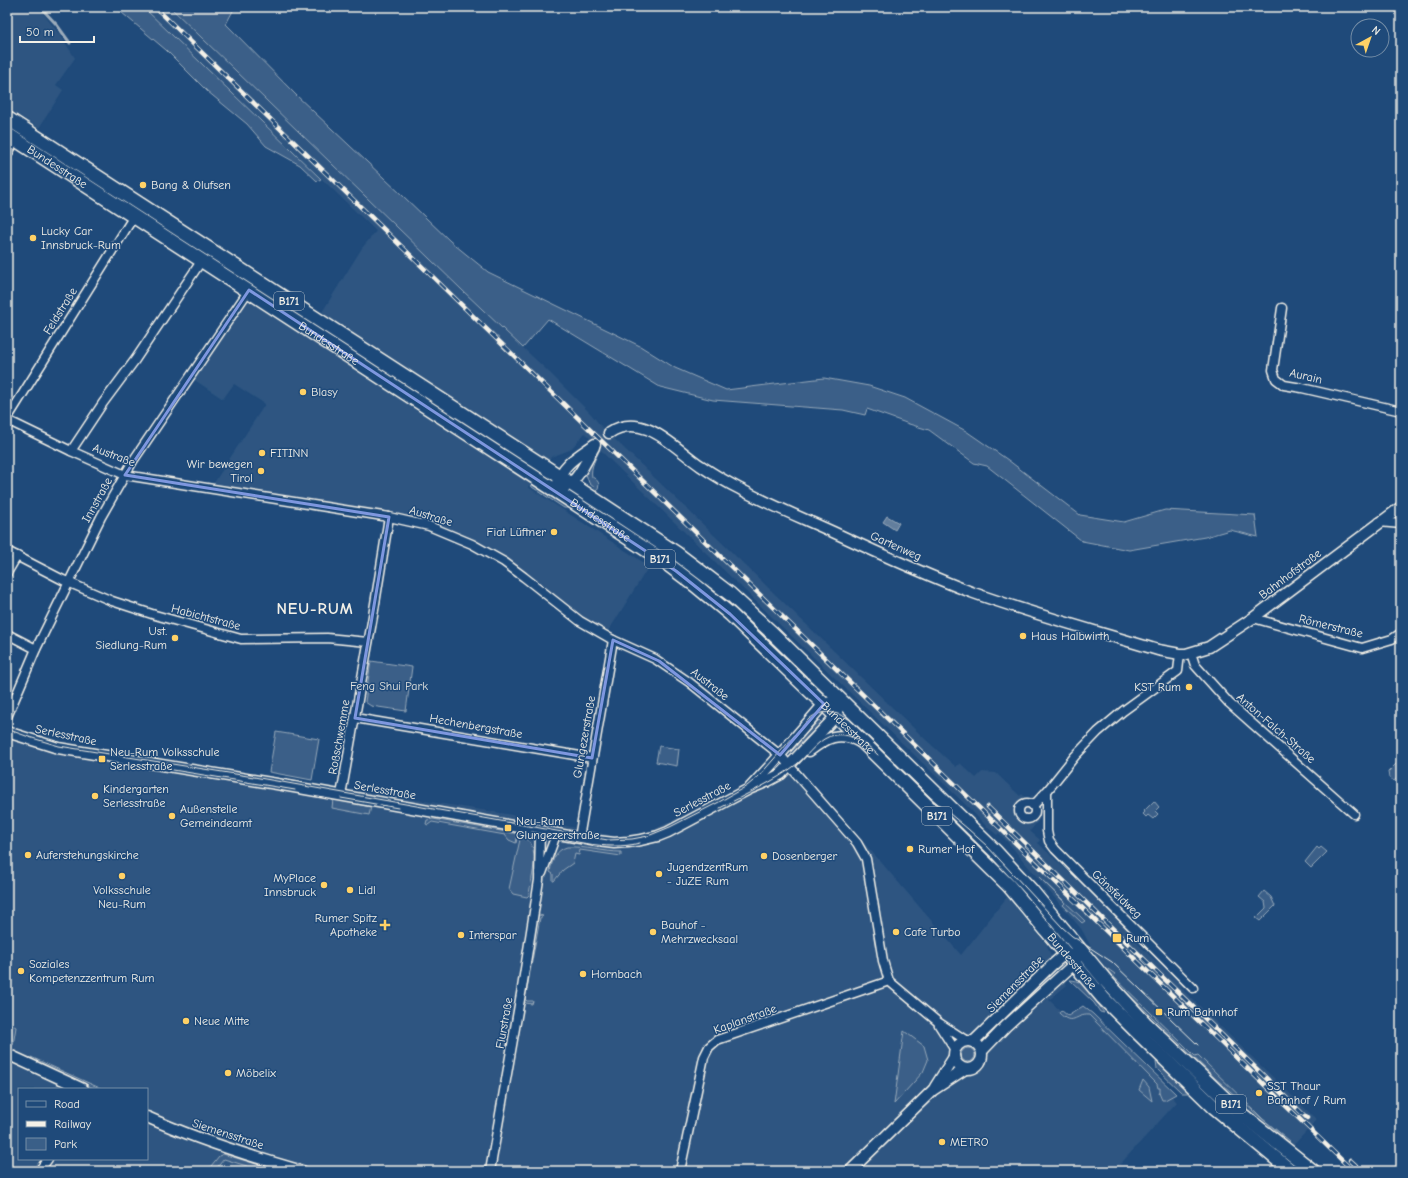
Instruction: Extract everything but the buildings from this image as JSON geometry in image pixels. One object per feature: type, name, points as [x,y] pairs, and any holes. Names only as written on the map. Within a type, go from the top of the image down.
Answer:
[{"type":"main road","name":"Bundesstraße","points":[[7,118],[559,476],[676,553],[710,578],[753,615],[1001,857],[1031,890],[1110,985]]},
{"type":"main road","name":"Bundesstraße","points":[[12,136],[662,560],[700,588],[739,622],[1009,886],[1073,958],[1103,998],[1163,1058],[1214,1107],[1291,1171]]},
{"type":"main road","name":"B171","points":[[1110,985],[1145,1024],[1240,1113],[1312,1171]]},
{"type":"street","points":[[7,155],[12,136]]},
{"type":"street","name":"Feldstraße","points":[[7,419],[134,216]]},
{"type":"street","points":[[71,451],[103,403],[135,360],[202,260]]},
{"type":"street","name":"Innstraße","points":[[7,717],[36,649],[101,517],[133,461],[248,290]]},
{"type":"street","name":"Aurain","points":[[1282,308],[1273,370],[1276,379],[1284,385],[1401,411]]},
{"type":"street","name":"Austraße","points":[[7,419],[71,451],[125,475],[389,517],[429,526],[472,544],[504,562],[580,621],[613,640],[659,661],[692,684],[780,755],[790,766]]},
{"type":"street","name":"Gartenweg","points":[[609,433],[624,426],[648,429],[667,440],[701,466],[741,490],[926,574],[1012,606],[1158,650],[1180,654],[1191,653]]},
{"type":"street","points":[[596,444],[571,484],[556,492],[559,476],[569,463],[596,444]]},
{"type":"street","name":"Bahnhofstraße","points":[[1191,653],[1209,647],[1253,618],[1401,507]]},
{"type":"street","name":"Roßschwemme","points":[[341,795],[389,517]]},
{"type":"street","points":[[1380,522],[1401,524]]},
{"type":"street","name":"Habichtstraße","points":[[7,551],[68,582],[112,601],[155,615],[241,639],[327,638],[368,642]]},
{"type":"street","points":[[7,573],[17,556]]},
{"type":"street","name":"Römerstraße","points":[[1253,618],[1362,648],[1392,639],[1401,633]]},
{"type":"street","points":[[7,634],[36,649]]},
{"type":"street","name":"Glungezerstraße","points":[[579,838],[613,640]]},
{"type":"street","name":"Anton-Falch-Straße","points":[[1191,653],[1195,665],[1229,703],[1354,814]]},
{"type":"street","points":[[1033,806],[1075,756],[1098,732],[1118,714],[1178,671],[1180,654]]},
{"type":"street","points":[[824,704],[840,699]]},
{"type":"street","name":"Serlesstraße","points":[[790,766],[836,716],[840,699]]},
{"type":"street","name":"Serlesstraße","points":[[748,789],[824,704]]},
{"type":"street","name":"Hechenbergstraße","points":[[355,718],[592,758]]},
{"type":"street","name":"Serlesstraße","points":[[7,732],[58,748],[341,795],[614,843],[635,842],[668,832],[748,789],[780,774],[821,743],[834,737],[847,736],[865,745]]},
{"type":"street","points":[[790,766],[857,843],[866,859],[883,961],[889,981],[938,1022],[970,1042],[978,1045],[982,1051],[982,1057],[979,1064],[973,1069],[965,1069],[958,1065],[955,1054],[938,1022]]},
{"type":"street","name":"Gänsfeldweg","points":[[1047,791],[1046,831],[1049,841],[1054,849],[1192,988]]},
{"type":"street","name":"Flurstraße","points":[[490,1171],[539,880],[540,831]]},
{"type":"street","name":"Flurstraße","points":[[539,880],[556,834]]},
{"type":"street","points":[[1068,935],[1077,950],[1073,958],[1089,964],[1110,985]]},
{"type":"street","name":"Siemensstraße","points":[[970,1042],[1052,965],[1073,958]]},
{"type":"street","name":"Siemensstraße","points":[[982,1051],[1073,958]]},
{"type":"street","name":"Kaplanstraße","points":[[680,1171],[704,1057],[708,1047],[718,1040],[889,981]]},
{"type":"street","points":[[933,1090],[955,1054],[959,1044],[970,1042]]},
{"type":"street","points":[[7,1054],[82,1088]]},
{"type":"street","points":[[850,1171],[933,1090],[965,1069]]},
{"type":"street","name":"Siemensstraße","points":[[148,1117],[189,1136],[302,1171]]},
{"type":"street","points":[[38,1171],[47,1160]]},
{"type":"highlighted area","points":[[249,290],[676,571],[730,614],[824,704],[780,755],[659,661],[613,640],[592,758],[355,718],[389,517],[125,475]]},
{"type":"shaded area","points":[[7,7],[38,7],[63,39],[75,58],[56,85],[63,90],[39,128],[7,108]]},
{"type":"shaded area","points":[[143,7],[170,7],[462,290],[551,374],[599,424],[925,739],[956,767],[960,763],[976,778],[982,772],[996,773],[1020,796],[1022,794],[1026,798],[1030,798],[1032,795],[1040,803],[1040,819],[1030,831],[1040,840],[1038,843],[1140,940],[1137,943],[1180,984],[1184,991],[1317,1120],[1291,1148],[1205,1074],[1108,979],[1082,930],[999,833],[997,835],[986,826],[606,456],[585,433],[570,450],[551,457],[528,487],[649,566],[606,635],[504,562],[429,526],[210,489],[265,404],[234,384],[223,399],[190,377],[253,284],[314,325],[362,248],[376,231]]},
{"type":"shaded area","points":[[887,516],[899,523],[895,530],[883,522]]},
{"type":"shaded area","points":[[7,731],[68,745],[519,816],[633,840],[791,762],[880,861],[961,955],[1007,897],[1047,945],[1067,985],[1049,1000],[1068,1018],[1088,1014],[1177,1102],[1114,1171],[7,1171]]},
{"type":"green space","points":[[115,7],[143,7],[321,179],[317,181],[300,165],[266,146],[247,124],[207,91],[166,50]]},
{"type":"green space","points":[[170,7],[235,7],[226,24],[296,95],[450,241],[488,272],[640,346],[675,368],[726,390],[824,378],[869,386],[905,398],[966,431],[1008,460],[1080,515],[1124,522],[1165,510],[1255,515],[1258,537],[1230,530],[1205,537],[1129,550],[1082,541],[987,466],[974,463],[929,430],[867,409],[865,415],[843,410],[713,400],[660,387],[548,319],[523,348]]},
{"type":"green space","points":[[152,217],[426,397],[424,398],[403,385],[150,219]]},
{"type":"green space","points":[[599,448],[600,449],[592,469],[592,477],[596,479],[599,486],[597,490],[589,483],[586,474],[584,474]]},
{"type":"green space","points":[[534,484],[568,508],[564,508],[532,487],[531,485]]},
{"type":"green space","points":[[582,498],[666,552],[738,608],[821,690],[822,694],[745,619],[703,583],[580,501]]},
{"type":"green space","name":"Feng Shui Park","points":[[371,661],[412,667],[406,711],[371,706],[365,702]]},
{"type":"green space","points":[[819,720],[822,723],[791,752],[790,751]]},
{"type":"green space","points":[[276,732],[319,739],[312,780],[269,772]]},
{"type":"green space","points":[[659,746],[679,749],[677,766],[656,762]]},
{"type":"green space","points":[[1397,763],[1401,764],[1401,774],[1394,781],[1389,778],[1388,772]]},
{"type":"green space","points":[[333,799],[371,807],[369,815],[332,808]]},
{"type":"green space","points":[[1154,801],[1159,807],[1155,811],[1158,814],[1153,819],[1148,815],[1146,817],[1143,814]]},
{"type":"green space","points":[[433,819],[518,834],[516,843],[509,840],[505,835],[432,822],[428,825],[426,824],[427,820]]},
{"type":"green space","points":[[521,835],[528,839],[534,853],[533,870],[529,895],[527,897],[513,894],[509,889]]},
{"type":"green space","points":[[567,847],[621,852],[621,856],[580,850],[579,855],[575,854],[573,863],[563,870],[553,881],[553,874],[550,872],[553,860],[560,850]]},
{"type":"green space","points":[[1317,847],[1319,849],[1321,847],[1327,852],[1311,868],[1305,862]]},
{"type":"green space","points":[[1039,877],[1085,921],[1082,923],[1063,905],[1065,903]]},
{"type":"green space","points":[[1264,891],[1271,897],[1275,906],[1260,921],[1256,918],[1266,908],[1265,902],[1259,897]]},
{"type":"green space","points":[[539,915],[543,916],[540,918],[525,999],[527,1001],[533,1001],[532,1004],[523,1001]]},
{"type":"green space","points":[[1108,969],[1115,974],[1114,977],[1195,1056],[1198,1055],[1263,1119],[1290,1141],[1289,1142],[1216,1079],[1120,986]]},
{"type":"green space","points":[[1070,980],[1081,983],[1086,987],[1104,1013],[1100,1012],[1094,1003]]},
{"type":"green space","points":[[1083,1006],[1176,1094],[1162,1100],[1159,1093],[1160,1088],[1158,1088],[1157,1084],[1089,1015],[1080,1016],[1071,1020],[1059,1013],[1061,1010],[1068,1016]]},
{"type":"green space","points":[[7,1022],[16,1027],[13,1045],[7,1042]]},
{"type":"green space","points":[[904,1031],[924,1046],[928,1060],[923,1072],[894,1104]]},
{"type":"green space","points":[[968,1048],[973,1050],[975,1055],[973,1060],[968,1062],[963,1060],[961,1055],[963,1050]]},
{"type":"green space","points":[[31,1057],[100,1088],[94,1088],[35,1062]]},
{"type":"green space","points":[[1156,1062],[1172,1074],[1172,1076],[1190,1093],[1182,1093],[1157,1069]]},
{"type":"green space","points":[[1143,1080],[1149,1087],[1152,1101],[1139,1090]]},
{"type":"green space","points":[[223,1154],[279,1171],[263,1171],[224,1159],[214,1171],[212,1171],[211,1166],[219,1156]]},
{"type":"waterway","points":[[41,7],[70,43]]},
{"type":"tunnel","points":[[595,444],[609,433]]},
{"type":"tram line","points":[[7,729],[59,746],[254,777],[608,840],[632,839],[648,836],[670,827],[747,786],[759,776],[809,719],[820,713],[830,712],[841,715],[852,721],[931,798],[987,846],[1062,927],[1072,936],[1112,962],[1198,1045]]},
{"type":"tram line","points":[[720,808],[769,782],[788,770],[829,736],[841,735],[853,737],[864,743],[878,755]]},
{"type":"tram line","points":[[173,770],[295,790]]},
{"type":"tram line","points":[[341,798],[398,808]]},
{"type":"tram line","points":[[532,832],[586,844],[613,846],[640,843]]},
{"type":"railway","points":[[155,7],[1353,1171]]},
{"type":"railway","points":[[988,807],[1307,1118]]},
{"type":"railway","points":[[1350,1160],[1362,1171]]},
{"type":"place","name":"Bang & Olufsen","points":[[143,185]]},
{"type":"place","name":"Lucky Car Innsbruck-Rum","points":[[33,238]]},
{"type":"place","name":"Blasy","points":[[303,392]]},
{"type":"place","name":"FITINN","points":[[262,453]]},
{"type":"place","name":"Wir bewegen Tirol","points":[[261,471]]},
{"type":"place","name":"Fiat Lüftner","points":[[554,532]]},
{"type":"place","name":"Haus Halbwirth","points":[[1023,636]]},
{"type":"place","name":"Ust. Siedlung-Rum","points":[[175,638]]},
{"type":"place","name":"KST Rum","points":[[1189,687]]},
{"type":"place","name":"Neu-Rum Volksschule Serlesstraße","points":[[102,759]]},
{"type":"place","name":"Kindergarten Serlesstraße","points":[[95,796]]},
{"type":"place","name":"Außenstelle Gemeindeamt","points":[[172,816]]},
{"type":"place","name":"Neu-Rum Glungezerstraße","points":[[508,828]]},
{"type":"place","name":"Rumer Hof","points":[[910,849]]},
{"type":"place","name":"Auferstehungskirche","points":[[28,855]]},
{"type":"place","name":"Dosenberger","points":[[764,856]]},
{"type":"place","name":"JugendzentRum - JuZE Rum","points":[[659,874]]},
{"type":"place","name":"Volksschule Neu-Rum","points":[[122,876]]},
{"type":"place","name":"MyPlace Innsbruck","points":[[324,885]]},
{"type":"place","name":"Lidl","points":[[350,890]]},
{"type":"place","name":"Rumer Spitz Apotheke","points":[[385,925]]},
{"type":"place","name":"Bauhof - Mehrzwecksaal","points":[[653,932]]},
{"type":"place","name":"Cafe Turbo","points":[[896,932]]},
{"type":"place","name":"Interspar","points":[[461,935]]},
{"type":"place","name":"Rum","points":[[1117,938]]},
{"type":"place","name":"Soziales Kompetenzzentrum Rum","points":[[21,971]]},
{"type":"place","name":"Hornbach","points":[[583,974]]},
{"type":"place","name":"Rum Bahnhof","points":[[1159,1012]]},
{"type":"place","name":"Neue Mitte","points":[[186,1021]]},
{"type":"place","name":"Möbelix","points":[[228,1073]]},
{"type":"place","name":"SST Thaur Bahnhof / Rum","points":[[1259,1093]]},
{"type":"place","name":"METRO","points":[[942,1142]]},
{"type":"district","name":"NEU-RUM","points":[[315,608]]}]
